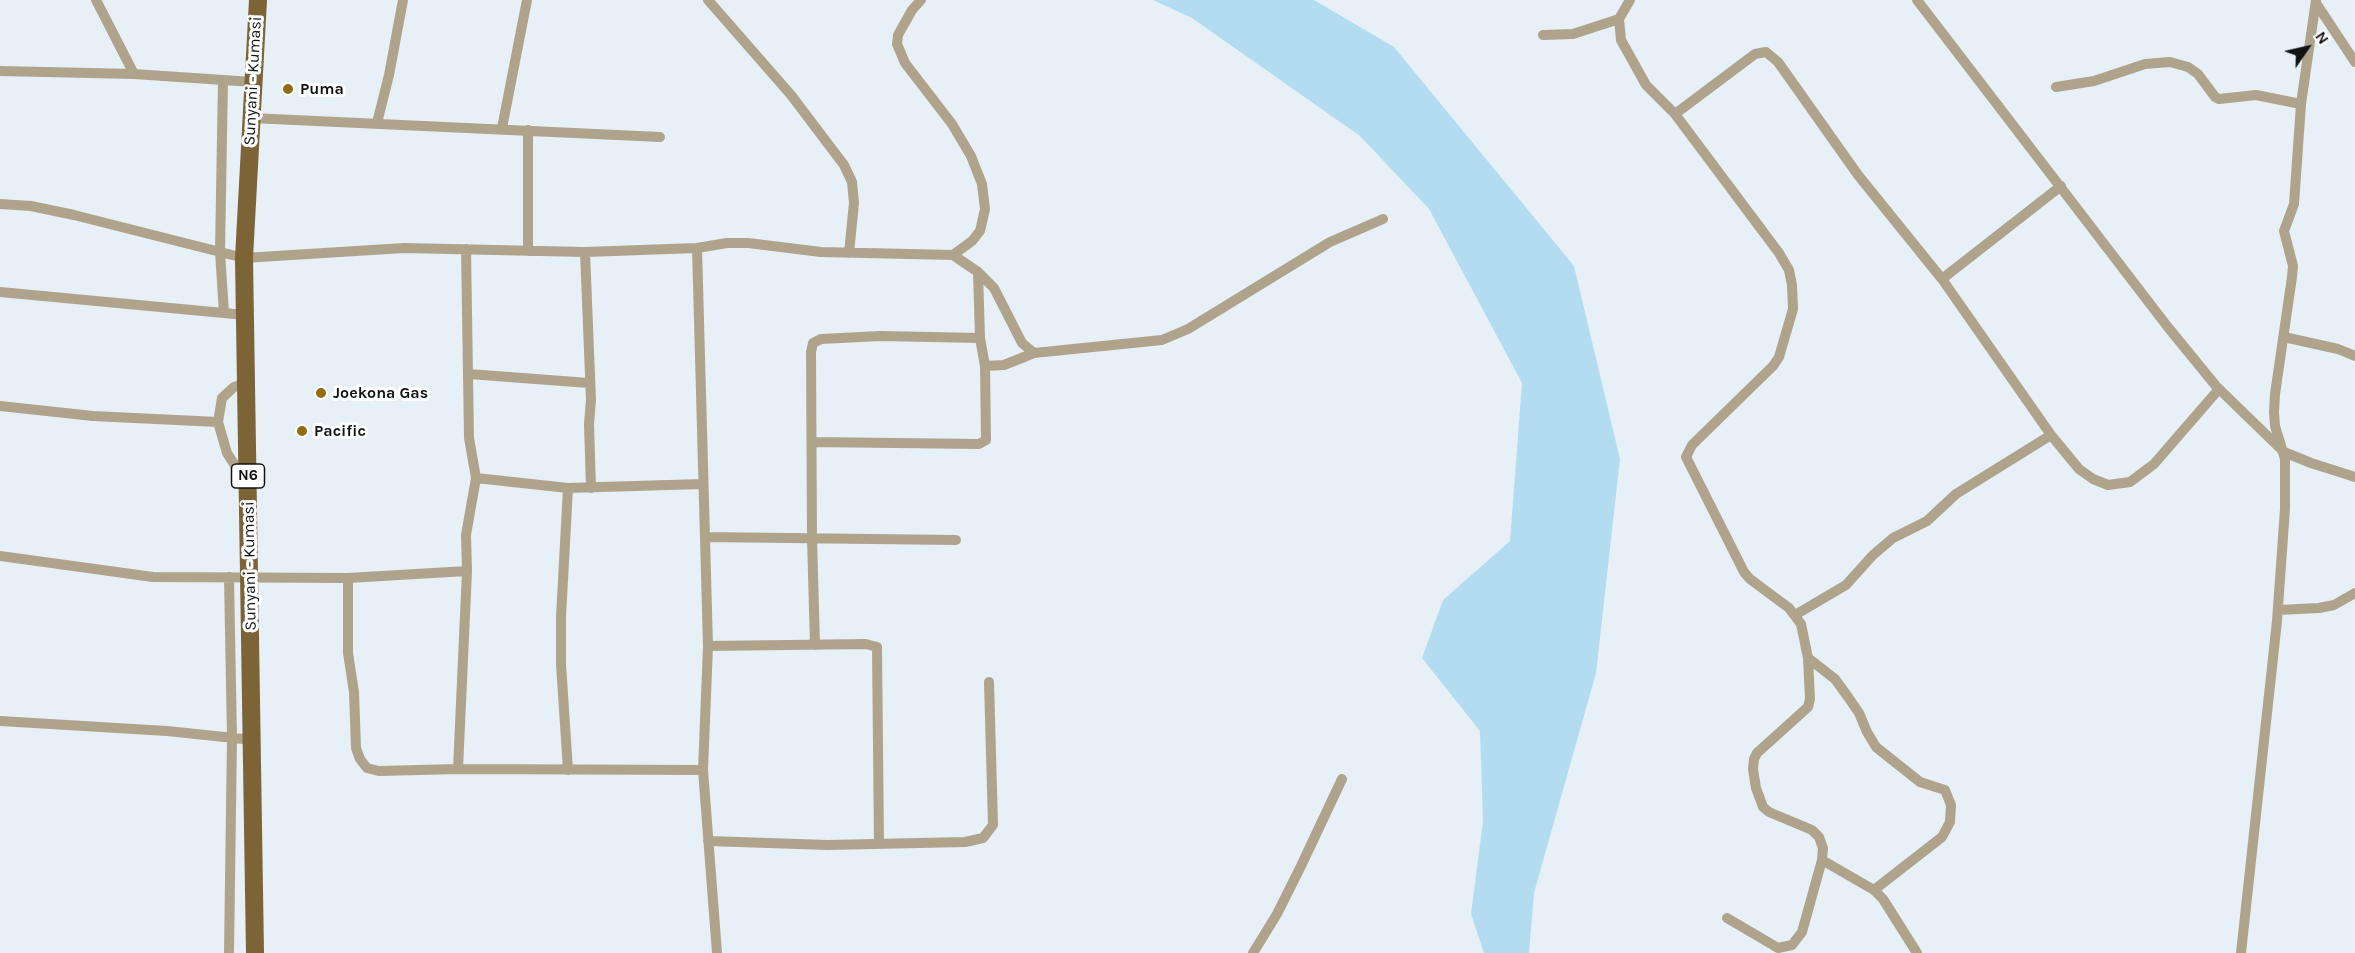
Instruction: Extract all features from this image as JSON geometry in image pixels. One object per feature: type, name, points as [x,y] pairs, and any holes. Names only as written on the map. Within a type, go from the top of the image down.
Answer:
[{"type":"main road","name":"Sunyani - Kumasi","points":[[255,953],[244,258],[258,0]]},
{"type":"street","points":[[96,0],[134,74]]},
{"type":"street","points":[[377,123],[389,75],[403,0]]},
{"type":"street","points":[[502,128],[527,0]]},
{"type":"street","points":[[724,0],[711,4],[791,95],[844,165],[852,182],[854,203],[849,253]]},
{"type":"street","points":[[921,0],[912,10],[898,35],[897,44],[905,63],[952,124],[971,156],[982,184],[985,209],[980,231],[972,241],[953,255]]},
{"type":"street","points":[[1630,0],[1618,20],[1621,40],[1631,60],[1646,85],[1675,114],[1779,253],[1789,270],[1792,285],[1793,309],[1779,357],[1773,366],[1692,445],[1686,457],[1744,572],[1789,608],[1802,624],[1808,658],[1810,699],[1808,706],[1757,753],[1753,769],[1756,788],[1763,807],[1769,812],[1812,830],[1819,837],[1823,848],[1822,860],[1802,932],[1792,945],[1778,948],[1727,918]]},
{"type":"street","points":[[1917,0],[2167,326],[2219,389],[2284,452],[2355,477]]},
{"type":"street","points":[[2316,1],[2355,62]]},
{"type":"street","points":[[2241,953],[2278,610],[2285,509],[2284,452],[2275,426],[2274,412],[2293,266],[2284,231],[2294,204],[2301,104],[2316,1]]},
{"type":"street","points":[[1543,35],[1573,34],[1618,20]]},
{"type":"street","points":[[1675,114],[1755,54],[1766,52],[1778,62],[1858,175],[1942,279],[2051,435],[2079,469],[2093,479],[2108,485],[2130,482],[2154,464],[2219,389]]},
{"type":"street","points":[[2056,87],[2094,81],[2145,64],[2170,62],[2188,67],[2198,74],[2219,99],[2256,95],[2301,104]]},
{"type":"street","points":[[0,70],[134,74],[253,82]]},
{"type":"street","points":[[224,80],[220,252],[224,313]]},
{"type":"street","points":[[251,118],[660,137]]},
{"type":"street","points":[[528,130],[528,251]]},
{"type":"street","points":[[1942,279],[2061,186]]},
{"type":"street","points":[[0,204],[32,206],[74,215],[244,258],[373,249],[585,252],[697,248],[727,243],[748,243],[822,252],[953,255],[978,272],[994,288],[1022,343],[1034,353]]},
{"type":"street","points":[[985,366],[1004,365],[1034,353],[1162,340],[1188,329],[1330,242],[1383,219]]},
{"type":"street","points":[[697,248],[708,646],[703,770],[717,953]]},
{"type":"street","points":[[458,769],[467,571],[467,518],[476,478],[469,438],[466,249]]},
{"type":"street","points":[[585,252],[591,488]]},
{"type":"street","points":[[812,442],[979,444],[986,440],[985,366],[980,338],[978,272]]},
{"type":"street","points":[[0,292],[245,315]]},
{"type":"street","points":[[815,645],[812,538],[811,352],[813,343],[821,339],[880,336],[980,338]]},
{"type":"street","points":[[2284,337],[2338,349],[2355,356]]},
{"type":"street","points":[[469,374],[589,383]]},
{"type":"street","points":[[247,383],[234,387],[222,398],[218,422],[227,453],[236,467],[248,471]]},
{"type":"street","points":[[0,406],[93,416],[218,422]]},
{"type":"street","points":[[1795,615],[1846,585],[1873,555],[1893,538],[1927,521],[1956,494],[2051,435]]},
{"type":"street","points":[[476,478],[568,488],[702,484]]},
{"type":"street","points":[[568,488],[561,617],[561,664],[568,770]]},
{"type":"street","points":[[705,537],[956,540]]},
{"type":"street","points":[[0,556],[153,577],[348,578],[467,571]]},
{"type":"street","points":[[229,577],[232,738],[230,953]]},
{"type":"street","points":[[348,578],[348,653],[354,692],[356,748],[367,768],[380,771],[703,770]]},
{"type":"street","points":[[2278,610],[2319,609],[2334,605],[2355,593]]},
{"type":"street","points":[[708,646],[873,645],[878,651],[879,844]]},
{"type":"street","points":[[1808,658],[1823,668],[1841,688],[1859,713],[1876,747],[1920,782],[1945,790],[1951,805],[1950,822],[1942,837],[1874,890]]},
{"type":"street","points":[[708,841],[828,845],[965,842],[982,838],[993,825],[989,682]]},
{"type":"street","points":[[0,721],[167,731],[253,740]]},
{"type":"street","points":[[1253,953],[1277,914],[1342,779]]},
{"type":"street","points":[[1822,860],[1874,890],[1889,908],[1917,953]]},
{"type":"shaded area","points":[[1153,0],[1314,0],[1394,47],[1574,266],[1620,459],[1596,673],[1534,893],[1529,953],[1484,953],[1471,914],[1483,821],[1480,731],[1422,658],[1443,600],[1510,541],[1522,383],[1429,209],[1360,136],[1192,18]]},
{"type":"place","name":"Puma","points":[[288,89]]},
{"type":"place","name":"Joekona Gas","points":[[321,393]]},
{"type":"place","name":"Pacific","points":[[302,431]]}]
